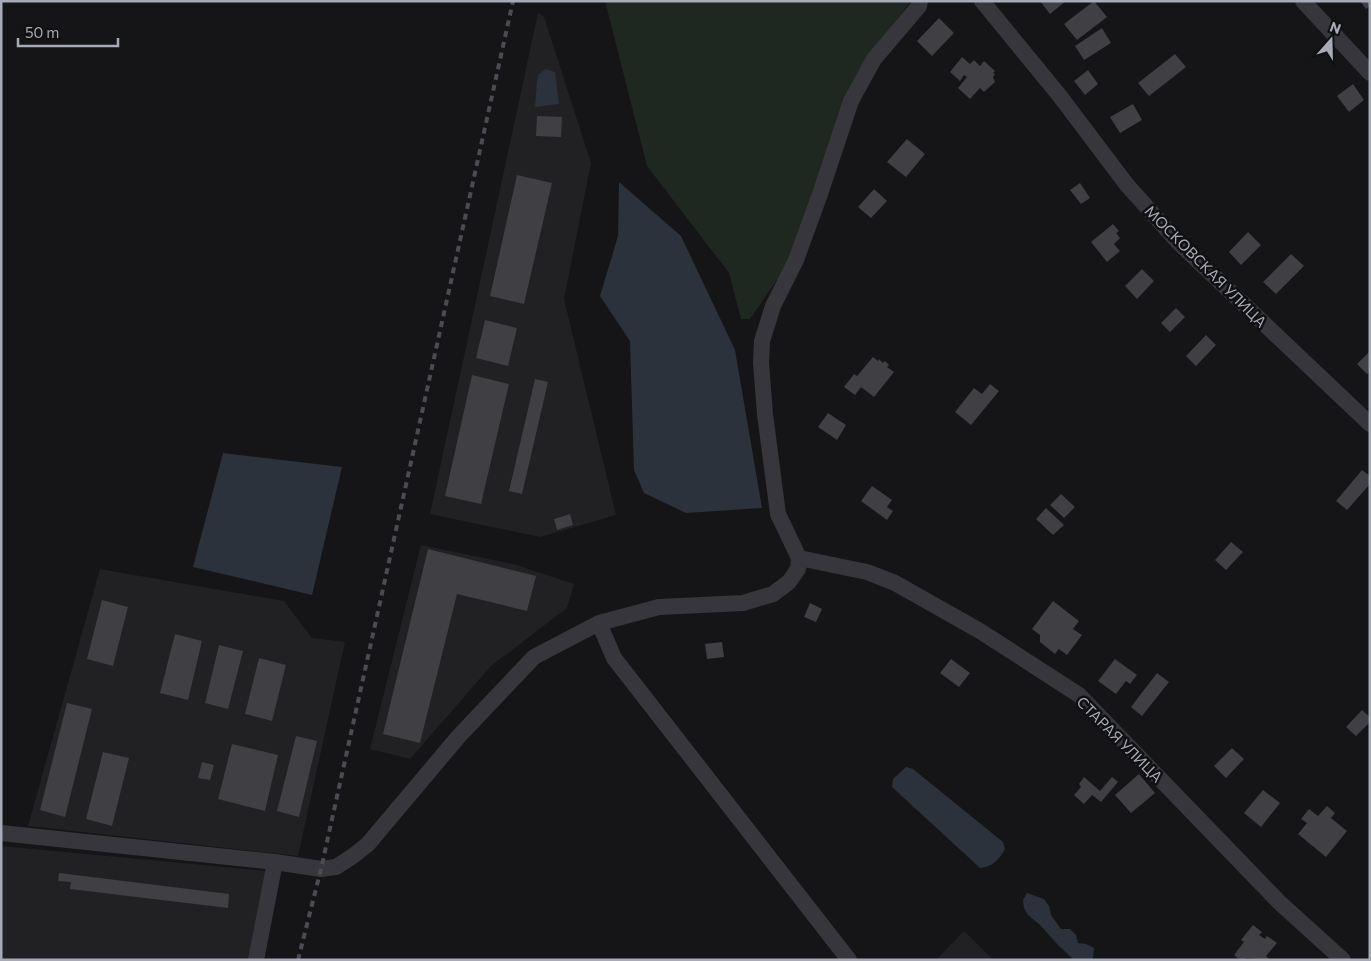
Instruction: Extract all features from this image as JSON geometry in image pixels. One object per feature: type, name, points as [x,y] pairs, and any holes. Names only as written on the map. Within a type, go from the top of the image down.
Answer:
[{"type":"street","points":[[1,833],[321,868],[336,867],[368,844],[459,736],[534,657],[599,622],[660,607],[742,603],[773,594],[789,582],[798,569],[799,558],[778,514],[765,414],[761,363],[762,341],[774,306],[796,260],[851,101],[874,59],[919,6],[920,1]]},
{"type":"street","name":"МОСКОВСКАЯ УЛИЦА","points":[[982,1],[1059,95],[1127,185],[1178,242],[1370,424]]},
{"type":"street","points":[[1304,1],[1370,73]]},
{"type":"street","name":"СТАРАЯ УЛИЦА","points":[[799,558],[867,572],[895,583],[980,631],[1078,695],[1280,903],[1344,960]]},
{"type":"street","points":[[599,622],[614,658],[849,960]]},
{"type":"street","points":[[256,960],[276,862]]},
{"type":"shaded area","points":[[605,1],[911,1],[869,56],[792,258],[750,319],[741,319],[729,273],[647,166]]},
{"type":"shaded area","points":[[538,13],[544,17],[591,163],[564,299],[616,515],[540,537],[430,514]]},
{"type":"shaded area","points":[[546,69],[555,72],[559,104],[535,107],[539,74]]},
{"type":"shaded area","points":[[619,182],[681,236],[735,350],[762,508],[686,513],[644,493],[634,470],[630,341],[600,296],[618,236]]},
{"type":"shaded area","points":[[223,453],[342,467],[312,595],[193,567]]},
{"type":"shaded area","points":[[421,545],[513,564],[574,584],[567,608],[491,666],[410,759],[370,749]]},
{"type":"shaded area","points":[[100,569],[284,601],[312,638],[345,642],[298,856],[28,826]]},
{"type":"shaded area","points":[[906,767],[913,769],[1003,842],[1005,849],[998,860],[980,868],[892,787],[893,779]]},
{"type":"shaded area","points":[[1,846],[267,871],[249,960],[1,960]]},
{"type":"shaded area","points":[[1027,893],[1044,899],[1049,906],[1051,915],[1061,929],[1070,929],[1076,935],[1078,943],[1094,948],[1091,960],[1074,960],[1028,915],[1024,908],[1023,900]]},
{"type":"shaded area","points":[[964,931],[993,960],[936,960]]},
{"type":"building","points":[[1040,1],[1066,1],[1050,14]]},
{"type":"building","points":[[1094,1],[1107,17],[1077,40],[1064,24]]},
{"type":"building","points":[[1360,1],[1370,1],[1370,6],[1366,9]]},
{"type":"building","points":[[939,18],[954,33],[932,56],[917,41]]},
{"type":"building","points":[[1102,28],[1111,43],[1084,60],[1075,46]]},
{"type":"building","points":[[1175,54],[1186,67],[1149,96],[1138,83]]},
{"type":"building","points":[[962,57],[970,64],[974,60],[980,66],[984,61],[995,71],[993,77],[995,82],[984,92],[980,88],[970,99],[958,88],[967,77],[964,75],[960,81],[950,72]]},
{"type":"building","points":[[1088,70],[1098,84],[1085,95],[1074,81]]},
{"type":"building","points":[[1353,84],[1364,100],[1349,112],[1337,96]]},
{"type":"building","points":[[1133,104],[1142,120],[1120,133],[1110,117]]},
{"type":"building","points":[[537,116],[562,117],[561,137],[536,136]]},
{"type":"building","points":[[907,139],[925,154],[906,177],[887,162]]},
{"type":"building","points":[[517,175],[552,183],[524,304],[490,296]]},
{"type":"building","points":[[1080,183],[1090,198],[1081,204],[1070,190]]},
{"type":"building","points":[[874,189],[887,201],[871,218],[858,207]]},
{"type":"building","points":[[1113,224],[1119,231],[1116,233],[1120,238],[1114,244],[1120,251],[1107,262],[1091,242]]},
{"type":"building","points":[[1248,232],[1261,245],[1241,265],[1229,252]]},
{"type":"building","points":[[1291,254],[1304,266],[1276,294],[1263,282]]},
{"type":"building","points":[[1142,269],[1154,281],[1137,299],[1125,286]]},
{"type":"building","points":[[1176,308],[1185,317],[1170,332],[1161,323]]},
{"type":"building","points":[[485,320],[517,328],[508,366],[476,358]]},
{"type":"building","points":[[1206,335],[1216,345],[1196,366],[1186,356]]},
{"type":"building","points":[[1370,351],[1370,372],[1367,374],[1357,364]]},
{"type":"building","points":[[873,357],[883,363],[885,361],[889,365],[887,367],[894,372],[874,397],[861,387],[855,395],[844,387],[854,374],[857,376]]},
{"type":"building","points":[[472,375],[509,384],[481,504],[445,496]]},
{"type":"building","points":[[535,379],[548,382],[522,494],[509,491]]},
{"type":"building","points":[[990,384],[999,391],[971,425],[955,412],[974,388],[982,394]]},
{"type":"building","points":[[828,413],[846,425],[837,440],[818,427]]},
{"type":"building","points":[[1362,470],[1370,476],[1370,484],[1347,510],[1336,501]]},
{"type":"building","points":[[872,486],[892,500],[887,507],[893,511],[887,520],[861,501]]},
{"type":"building","points":[[1061,494],[1075,507],[1064,518],[1050,505]]},
{"type":"building","points":[[1046,508],[1064,525],[1053,535],[1036,519]]},
{"type":"building","points":[[570,514],[573,525],[557,530],[554,519]]},
{"type":"building","points":[[1231,542],[1243,552],[1226,570],[1215,560]]},
{"type":"building","points":[[428,549],[536,576],[527,611],[457,594],[420,743],[383,734]]},
{"type":"building","points":[[102,600],[128,607],[113,666],[87,659]]},
{"type":"building","points":[[1053,601],[1079,621],[1073,629],[1082,635],[1067,655],[1059,649],[1055,654],[1040,642],[1040,635],[1032,629]]},
{"type":"building","points":[[810,603],[822,609],[816,622],[804,617]]},
{"type":"building","points":[[175,634],[202,641],[188,700],[160,693]]},
{"type":"building","points":[[722,642],[724,657],[707,659],[705,644]]},
{"type":"building","points":[[219,645],[243,651],[228,709],[205,703]]},
{"type":"building","points":[[259,658],[286,665],[272,721],[245,714]]},
{"type":"building","points":[[951,659],[970,673],[959,687],[940,673]]},
{"type":"building","points":[[1115,659],[1137,675],[1130,684],[1126,681],[1116,694],[1098,681]]},
{"type":"building","points":[[1157,673],[1169,682],[1142,716],[1131,707]]},
{"type":"building","points":[[67,703],[92,709],[65,817],[40,810]]},
{"type":"building","points":[[1362,710],[1370,717],[1370,722],[1356,736],[1346,727]]},
{"type":"building","points":[[296,736],[317,741],[299,817],[277,811]]},
{"type":"building","points":[[232,744],[278,755],[265,811],[218,799]]},
{"type":"building","points":[[1232,748],[1244,759],[1226,778],[1214,766]]},
{"type":"building","points":[[103,752],[129,758],[112,826],[86,819]]},
{"type":"building","points":[[202,762],[214,765],[210,780],[198,778]]},
{"type":"building","points":[[1139,774],[1155,793],[1131,813],[1115,795]]},
{"type":"building","points":[[1084,777],[1100,791],[1112,777],[1118,782],[1101,802],[1092,795],[1084,804],[1074,795],[1081,787],[1079,784]]},
{"type":"building","points":[[1263,790],[1280,803],[1261,827],[1244,813]]},
{"type":"building","points":[[1327,806],[1335,813],[1331,818],[1347,831],[1326,857],[1298,834],[1307,823],[1301,819],[1309,809],[1318,816]]},
{"type":"building","points":[[59,873],[229,894],[228,908],[70,889],[71,882],[58,881]]},
{"type":"building","points":[[1253,925],[1262,932],[1259,935],[1265,939],[1267,936],[1277,943],[1266,956],[1270,960],[1248,958],[1240,960],[1234,955],[1244,942],[1241,940]]},
{"type":"railway","points":[[298,960],[321,869],[513,1]]}]
